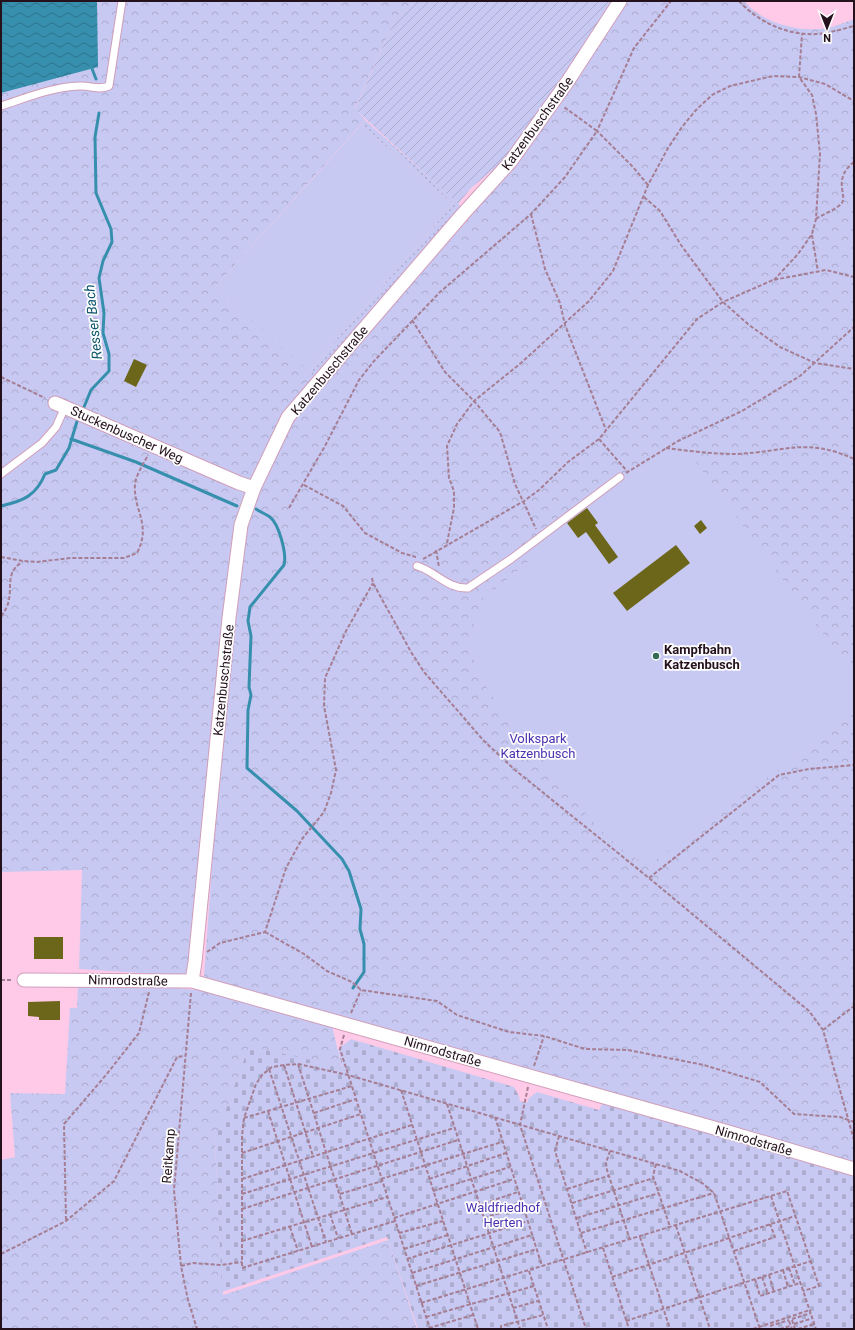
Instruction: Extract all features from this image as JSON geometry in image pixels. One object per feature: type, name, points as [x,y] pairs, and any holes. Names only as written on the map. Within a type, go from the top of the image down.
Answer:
[{"type":"street","name":"Katzenbuschstraße","points":[[192,981],[230,610],[241,525],[254,488],[288,417],[457,221],[511,161],[555,101],[620,1]]},
{"type":"street","name":"Stuckenbuscher Weg","points":[[60,405],[239,484],[254,488]]},
{"type":"street","name":"Nimrodstraße","points":[[24,980],[192,981],[347,1024],[530,1078],[725,1131],[854,1169]]},
{"type":"lane","points":[[1,106],[59,88],[80,86],[102,89],[109,86],[122,1]]},
{"type":"lane","points":[[1,474],[42,443],[56,427],[60,405]]},
{"type":"lane","points":[[417,566],[425,568],[453,586],[468,588],[540,537],[620,477]]},
{"type":"path","points":[[289,508],[304,485],[359,380],[412,320],[440,292],[531,214],[565,176],[597,131],[634,48],[671,1]]},
{"type":"path","points":[[739,1],[749,11],[763,21],[780,28],[802,34],[817,34],[854,26]]},
{"type":"path","points":[[773,280],[798,254],[812,234],[816,219],[820,154],[816,114],[812,95],[799,76],[802,34]]},
{"type":"path","points":[[447,543],[454,508],[454,491],[448,478],[447,446],[457,424],[474,401],[565,325],[589,301],[613,272],[648,185],[668,148],[682,127],[712,95],[730,86],[749,80],[773,76],[799,76],[833,88],[854,101]]},
{"type":"path","points":[[555,101],[597,131],[633,167],[648,185]]},
{"type":"path","points":[[816,219],[841,204],[843,199],[841,180],[846,168],[854,162]]},
{"type":"path","points":[[644,197],[660,211],[681,245],[723,302],[749,325],[774,342],[815,363],[854,369]]},
{"type":"path","points":[[531,214],[545,269],[560,303],[565,325],[606,430]]},
{"type":"path","points":[[812,234],[818,272]]},
{"type":"path","points":[[417,566],[423,559],[447,543],[539,490],[568,462],[599,439],[697,319],[723,302],[773,280],[826,270],[854,277]]},
{"type":"path","points":[[412,320],[444,372],[474,401],[500,432],[515,484],[524,500],[540,537]]},
{"type":"path","points":[[620,477],[666,448],[742,411],[800,376],[854,327]]},
{"type":"path","name":"Stuckenbuscher Weg","points":[[1,377],[60,405]]},
{"type":"path","points":[[599,439],[628,471]]},
{"type":"path","points":[[666,448],[736,454],[799,446],[822,447],[854,459]]},
{"type":"path","points":[[1,557],[37,562],[70,558],[124,558],[137,553],[143,541],[144,527],[135,482],[147,457]]},
{"type":"path","points":[[304,485],[343,506],[365,533],[402,553],[423,559]]},
{"type":"path","points":[[436,550],[441,579]]},
{"type":"path","points":[[1,616],[8,604],[8,572],[12,567],[23,561]]},
{"type":"path","points":[[372,578],[373,584],[410,652],[424,672],[484,741],[515,770],[649,878],[808,1011],[823,1030],[850,1121],[854,1140]]},
{"type":"path","points":[[265,932],[286,868],[302,839],[315,825],[324,812],[331,793],[336,770],[324,706],[325,678],[355,614],[373,584]]},
{"type":"path","points":[[649,878],[779,775],[809,768],[854,765]]},
{"type":"path","points":[[195,962],[220,943],[265,932],[304,954],[327,971],[352,982],[361,990],[437,1001],[457,1015],[510,1032],[544,1036],[585,1049],[628,1050],[704,1065],[760,1082],[794,1114],[840,1117],[854,1122]]},
{"type":"path","points":[[66,1220],[64,1124],[139,1033],[152,980]]},
{"type":"path","name":"Reitkamp","points":[[192,981],[174,1190],[181,1266],[188,1300],[198,1329]]},
{"type":"path","points":[[347,1024],[361,990]]},
{"type":"path","points":[[823,1030],[854,1006]]},
{"type":"path","points":[[544,1036],[530,1078],[520,1125],[586,1329]]},
{"type":"path","points":[[340,1049],[430,1329],[473,1315]]},
{"type":"path","points":[[1,1254],[66,1220],[114,1181],[177,1057],[185,1056]]},
{"type":"path","points":[[298,1064],[352,1234]]},
{"type":"path","points":[[514,1179],[352,1234],[242,1268],[242,1153],[244,1118],[256,1084],[262,1075],[269,1069],[284,1065],[298,1064],[348,1075],[610,1150],[680,1171],[702,1183],[714,1192],[760,1328]]},
{"type":"path","points":[[284,1065],[313,1156]]},
{"type":"path","points":[[269,1069],[326,1242]]},
{"type":"path","points":[[244,1118],[352,1086]]},
{"type":"path","points":[[400,1090],[478,1329]]},
{"type":"path","points":[[314,1113],[356,1099]]},
{"type":"path","points":[[446,1104],[520,1329]]},
{"type":"path","points":[[268,1111],[312,1247]]},
{"type":"path","points":[[242,1153],[361,1114]]},
{"type":"path","points":[[494,1117],[542,1266]]},
{"type":"path","points":[[242,1179],[412,1125]]},
{"type":"path","points":[[242,1194],[454,1128]]},
{"type":"path","points":[[559,1136],[555,1150],[587,1253]]},
{"type":"path","points":[[242,1209],[458,1140]]},
{"type":"path","points":[[340,1194],[462,1153],[502,1142]]},
{"type":"path","points":[[610,1150],[606,1162],[608,1176],[630,1240]]},
{"type":"path","points":[[429,1178],[506,1153]]},
{"type":"path","points":[[656,1164],[654,1178],[670,1227]]},
{"type":"path","points":[[433,1191],[510,1167]]},
{"type":"path","points":[[567,1189],[608,1176]]},
{"type":"path","points":[[572,1203],[654,1178]]},
{"type":"path","points":[[422,1304],[787,1191],[819,1286],[803,1291]]},
{"type":"path","points":[[479,1205],[518,1192]]},
{"type":"path","points":[[581,1233],[714,1192]]},
{"type":"path","points":[[577,1218],[659,1193]]},
{"type":"path","points":[[771,1196],[815,1329]]},
{"type":"path","points":[[242,1241],[388,1197]]},
{"type":"path","points":[[484,1218],[523,1205]]},
{"type":"path","points":[[330,1214],[338,1238]]},
{"type":"path","points":[[612,1277],[795,1216]]},
{"type":"path","points":[[399,1233],[443,1221]]},
{"type":"path","points":[[407,1259],[528,1221]]},
{"type":"path","points":[[734,1251],[775,1237],[770,1224]]},
{"type":"path","points":[[676,1226],[710,1329]]},
{"type":"path","points":[[290,1227],[298,1251]]},
{"type":"path","points":[[404,1249],[448,1235]]},
{"type":"path","points":[[412,1273],[532,1235]]},
{"type":"path","points":[[640,1236],[670,1329]]},
{"type":"path","points":[[603,1248],[629,1329]]},
{"type":"path","points":[[416,1286],[537,1249]]},
{"type":"path","points":[[181,1266],[193,1263],[221,1265],[242,1262]]},
{"type":"path","points":[[626,1321],[810,1262]]},
{"type":"path","points":[[789,1268],[794,1285]]},
{"type":"path","points":[[783,1270],[788,1287]]},
{"type":"path","points":[[529,1271],[548,1329]]},
{"type":"path","points":[[769,1275],[774,1292]]},
{"type":"path","points":[[762,1277],[768,1294]]},
{"type":"path","points":[[755,1279],[760,1296],[800,1283]]},
{"type":"path","points":[[426,1318],[534,1286]]},
{"type":"path","points":[[513,1308],[538,1301]]},
{"type":"path","points":[[752,1329],[770,1326],[810,1312]]},
{"type":"path","points":[[500,1329],[501,1326],[543,1315]]},
{"type":"path","points":[[792,1318],[796,1329],[814,1324]]},
{"type":"path","points":[[794,1324],[812,1318]]},
{"type":"path","points":[[788,1319],[792,1329]]},
{"type":"path","points":[[780,1329],[790,1326]]},
{"type":"green space","points":[[1,1],[416,1],[395,19],[355,108],[365,120],[215,287],[316,375],[291,404],[266,447],[244,497],[231,543],[187,976],[79,969],[82,870],[1,872]]},
{"type":"green space","points":[[416,1],[616,1],[503,161],[471,188],[458,204],[355,109],[395,19]]},
{"type":"green space","name":"Volkspark Katzenbusch","points":[[624,1],[744,1],[752,9],[771,21],[782,25],[805,29],[827,28],[854,19],[854,1163],[204,977],[218,781],[242,547],[261,484],[294,419],[345,357],[467,221],[517,161]]},
{"type":"green space","points":[[365,120],[462,207],[316,375],[309,371],[453,204],[361,125]]},
{"type":"green space","points":[[361,125],[453,204],[309,371],[215,287]]},
{"type":"green space","name":"Kampfbahn Katzenbusch","points":[[679,439],[854,676],[854,714],[654,861],[642,861],[636,859],[620,847],[590,819],[491,695],[476,666],[473,656],[472,637],[476,617],[487,590],[495,589],[527,563],[530,558],[525,550]]},
{"type":"green space","points":[[78,986],[179,988],[205,991],[332,1025],[342,1069],[215,1142],[223,1295],[388,1240],[417,1329],[1,1329],[1,1160],[15,1157],[10,1093],[65,1094],[70,1008],[77,1008]]},
{"type":"green space","name":"Waldfriedhof Herten","points":[[351,1039],[514,1087],[520,1101],[527,1103],[529,1098],[537,1092],[599,1110],[603,1102],[854,1175],[854,1329],[418,1329],[387,1237],[222,1292],[215,1140],[249,1046],[342,1067],[338,1049]]},
{"type":"water","points":[[1,1],[97,1],[98,67],[1,93]]},
{"type":"building","points":[[134,359],[147,365],[136,387],[124,381]]},
{"type":"building","points":[[587,508],[598,523],[595,525],[618,557],[609,564],[586,532],[578,538],[567,523]]},
{"type":"building","points":[[701,520],[707,528],[700,534],[694,526]]},
{"type":"building","points":[[676,545],[690,563],[627,611],[613,593]]},
{"type":"building","points":[[34,937],[63,937],[63,959],[34,959]]},
{"type":"building","points":[[60,1001],[60,1020],[39,1020],[39,1017],[28,1016],[28,1002]]},
{"type":"waterway","name":"Resser Bach","points":[[91,66],[96,79]]},
{"type":"waterway","name":"Resser Bach","points":[[84,407],[91,390],[109,371],[109,354],[103,333],[104,313],[99,278],[103,261],[112,242],[111,229],[96,193],[95,137],[99,113]]},
{"type":"waterway","name":"Resser Bach","points":[[1,506],[16,502],[28,496],[37,488],[45,474],[56,470],[69,448],[78,418]]},
{"type":"waterway","points":[[71,439],[136,462],[237,506]]},
{"type":"waterway","points":[[256,509],[270,517],[276,526],[282,540],[285,560],[284,565],[250,607],[248,621],[251,636],[249,687],[251,695],[248,710],[247,768],[297,811],[342,859],[349,871],[361,909],[360,929],[364,944],[364,972],[353,988]]},
{"type":"place","name":"Kampfbahn Katzenbusch","points":[[656,656]]}]
